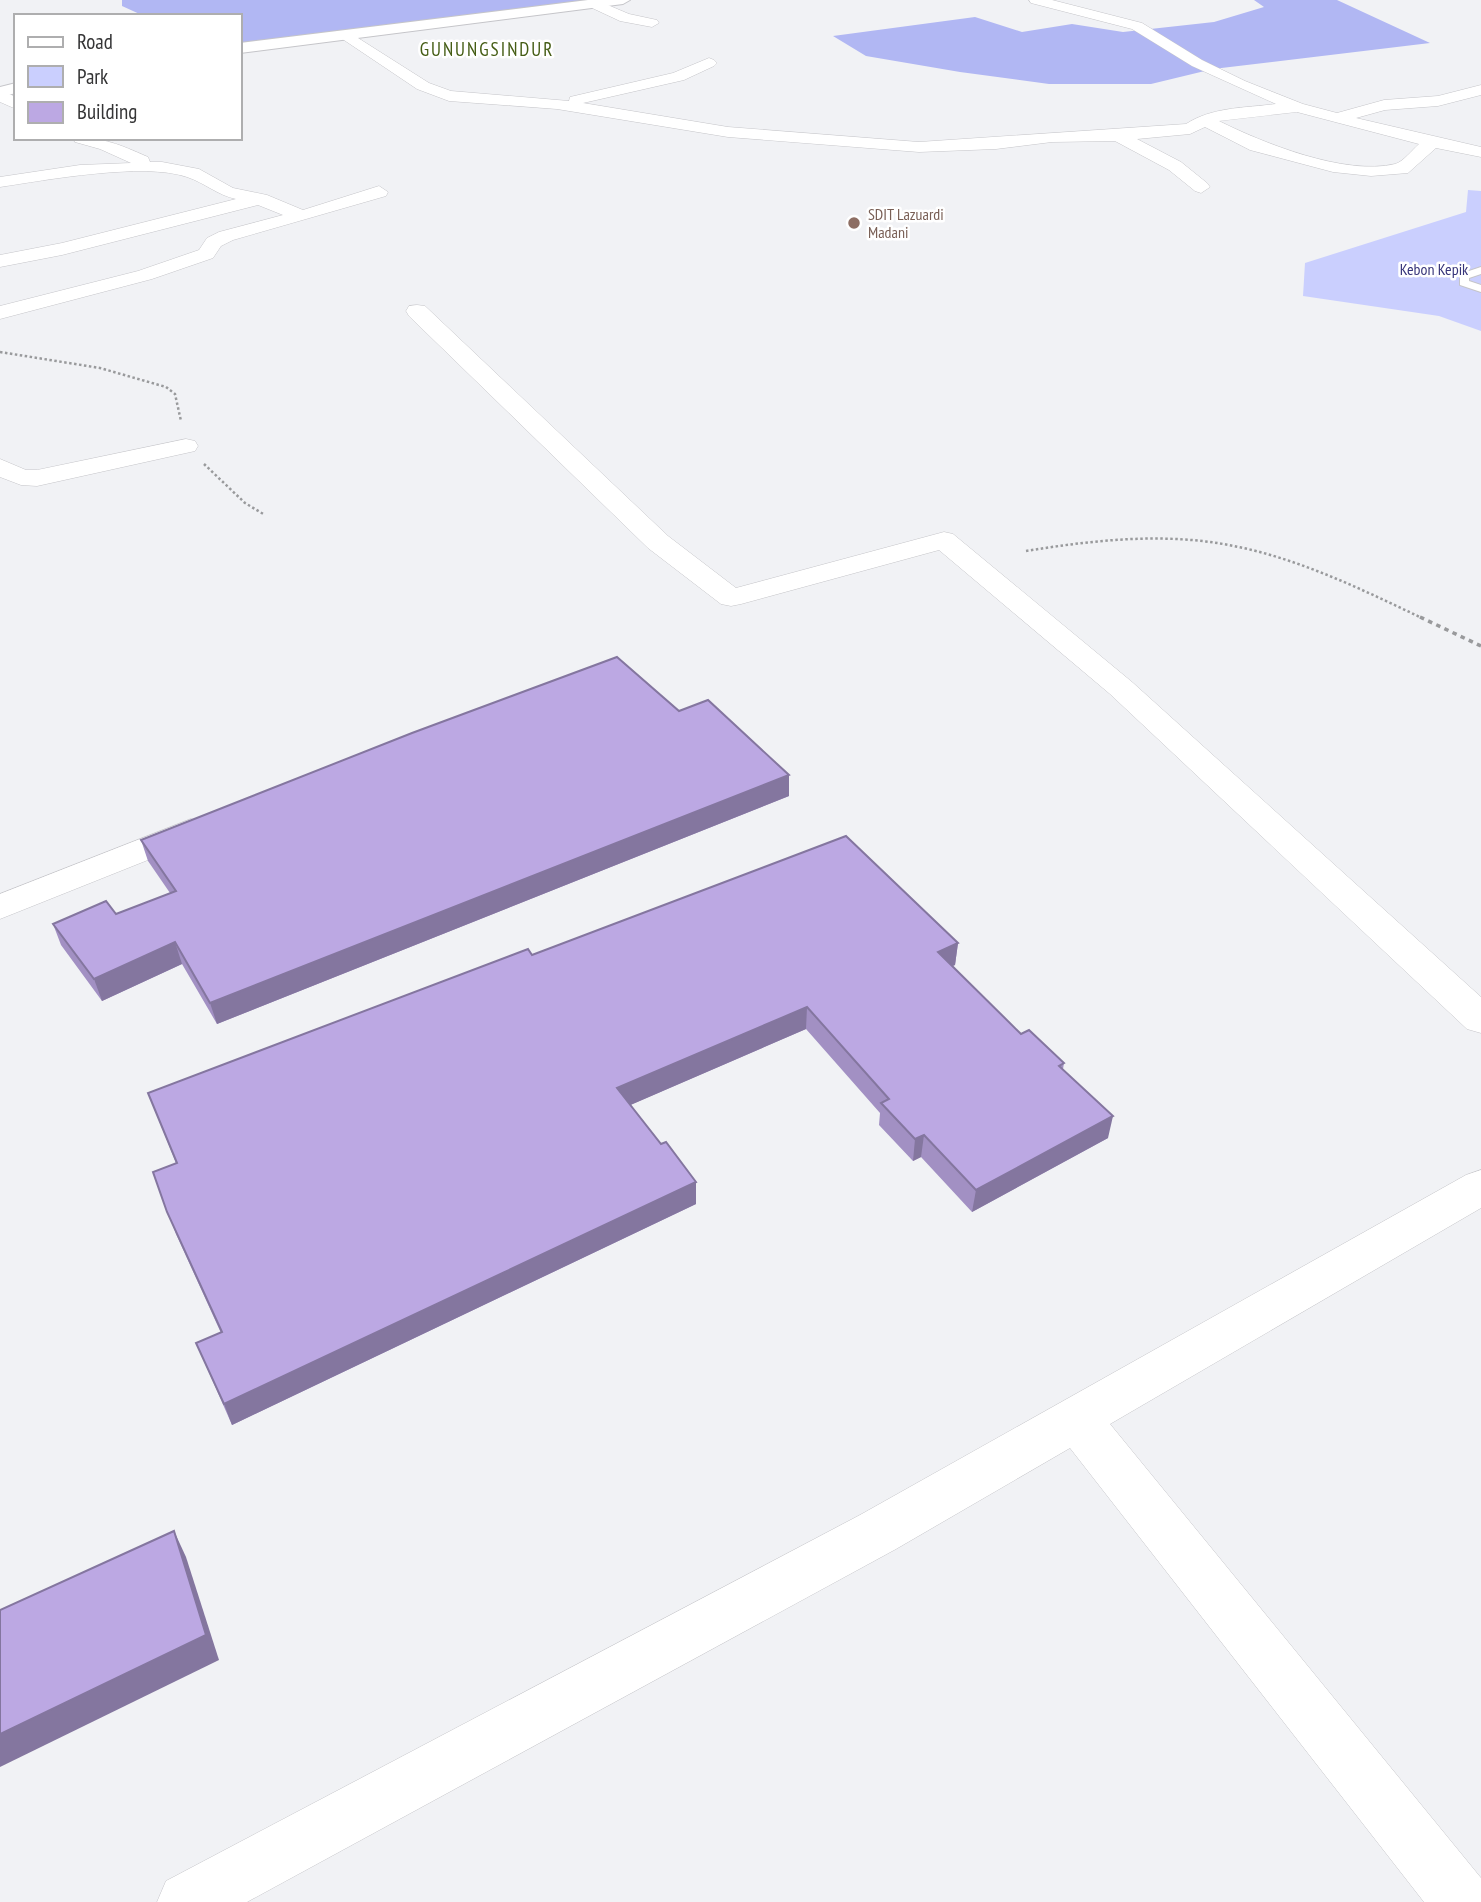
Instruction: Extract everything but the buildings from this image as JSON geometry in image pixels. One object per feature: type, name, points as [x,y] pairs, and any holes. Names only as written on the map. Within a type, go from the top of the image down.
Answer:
[{"type":"main road","points":[[242,48],[623,0]]},
{"type":"street","points":[[1036,0],[1137,26],[1197,63],[1239,84],[1297,107],[1391,133],[1481,152]]},
{"type":"street","points":[[595,4],[625,18],[652,23]]},
{"type":"street","points":[[342,34],[434,92],[449,96],[556,104],[728,132],[919,147],[996,144],[1052,137],[1190,129],[1204,120],[1223,115],[1297,107]]},
{"type":"street","points":[[556,104],[678,77],[709,63]]},
{"type":"street","points":[[1340,117],[1384,106],[1438,101],[1481,90]]},
{"type":"street","points":[[1204,120],[1256,146],[1333,167],[1371,171],[1402,169],[1433,141]]},
{"type":"street","points":[[1117,135],[1175,166],[1201,187]]},
{"type":"street","points":[[86,140],[162,167],[193,173],[227,192],[260,199],[302,216]]},
{"type":"street","points":[[0,182],[80,170],[162,167]]},
{"type":"street","points":[[1349,185],[1371,171]]},
{"type":"street","points":[[0,313],[145,275],[206,254],[214,242],[226,236],[379,192]]},
{"type":"street","points":[[0,261],[260,199]]},
{"type":"street","points":[[417,311],[659,542],[731,598],[944,540],[1121,688],[1481,1020]]},
{"type":"street","points":[[0,467],[21,477],[37,478],[186,446]]},
{"type":"street","points":[[0,907],[214,821]]},
{"type":"street","points":[[187,1902],[878,1532],[1481,1187]]},
{"type":"street","points":[[1076,1419],[1461,1902]]},
{"type":"lane","points":[[1481,270],[1464,276],[1464,283],[1481,289]]},
{"type":"path","points":[[0,352],[100,368],[166,387],[175,394],[186,446],[245,503],[265,515]]},
{"type":"path","points":[[1026,551],[1080,541],[1190,540],[1234,546],[1299,564],[1481,646]]},
{"type":"green space","name":"Kebon Kepik","points":[[1468,190],[1481,191],[1481,331],[1439,316],[1303,296],[1305,263],[1466,212]]},
{"type":"shaded area","points":[[122,0],[623,0],[242,45],[242,14],[140,14],[122,6]]},
{"type":"shaded area","points":[[1254,0],[1337,0],[1430,43],[1213,69],[1151,84],[1049,84],[866,56],[833,36],[975,17],[1022,32],[1072,24],[1123,32],[1214,22],[1264,7]]},
{"type":"place","name":"SDIT Lazuardi Madani","points":[[854,223]]},
{"type":"district","name":"GUNUNGSINDUR","points":[[487,49]]}]
